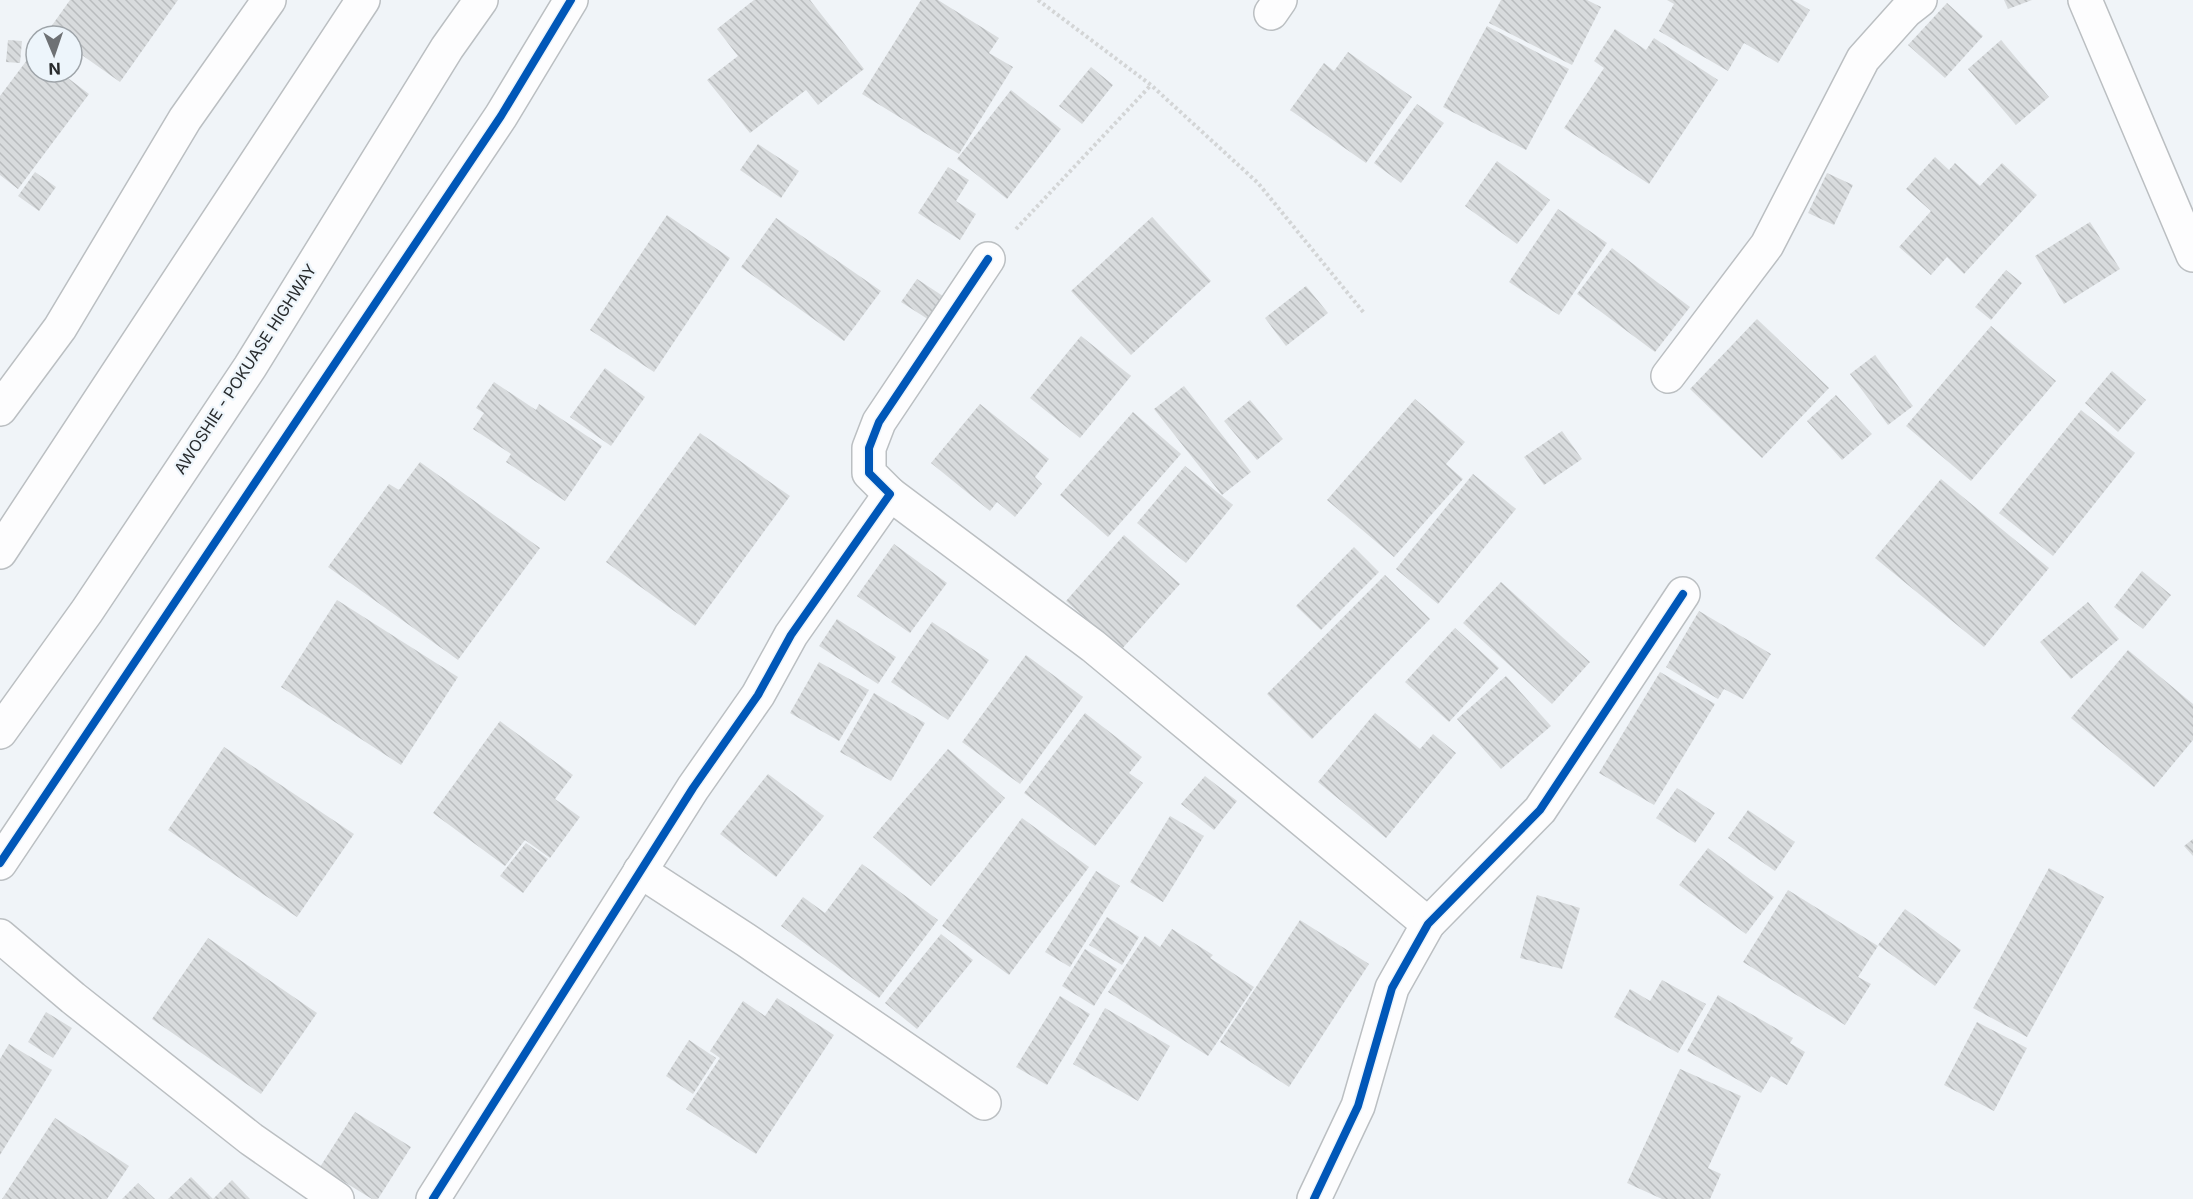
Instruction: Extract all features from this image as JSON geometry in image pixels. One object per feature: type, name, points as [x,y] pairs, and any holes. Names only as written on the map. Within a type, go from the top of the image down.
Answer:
[{"type":"street","points":[[0,409],[60,328],[185,119],[269,0]]},
{"type":"street","points":[[0,552],[363,0]]},
{"type":"street","name":"AWOSHIE - POKUASE HIGHWAY","points":[[0,732],[87,611],[243,376],[447,48],[481,0]]},
{"type":"street","points":[[0,863],[501,116],[571,0]]},
{"type":"street","points":[[1668,376],[1767,245],[1863,59],[1906,11],[1920,0]]},
{"type":"street","points":[[2085,0],[2193,255]]},
{"type":"street","points":[[988,259],[879,422],[868,448],[869,473],[890,494],[1093,646],[1428,924]]},
{"type":"street","points":[[433,1199],[693,788],[758,695],[791,635],[890,494]]},
{"type":"street","points":[[1314,1199],[1358,1106],[1392,988],[1428,924],[1540,810],[1683,594]]},
{"type":"street","points":[[640,871],[746,940],[984,1103]]},
{"type":"street","points":[[0,936],[73,998],[251,1139],[337,1199]]},
{"type":"path","points":[[1038,0],[1151,85],[1258,183],[1364,313]]},
{"type":"path","points":[[988,259],[1151,85]]},
{"type":"building","points":[[70,0],[178,0],[120,82],[84,56],[84,24],[53,24]]},
{"type":"building","points":[[754,0],[810,0],[864,69],[818,105],[806,90],[750,133],[707,80],[738,56],[717,29]]},
{"type":"building","points":[[921,0],[938,0],[999,38],[989,53],[1013,67],[959,154],[862,94]]},
{"type":"building","points":[[1501,0],[1587,0],[1601,7],[1572,65],[1489,23]]},
{"type":"building","points":[[1667,0],[1793,0],[1810,10],[1778,63],[1744,43],[1728,71],[1659,31],[1674,4]]},
{"type":"building","points":[[2004,0],[2032,0],[2008,9]]},
{"type":"building","points":[[1947,3],[1983,36],[1945,78],[1908,45]]},
{"type":"building","points":[[1487,26],[1569,69],[1526,150],[1443,107]]},
{"type":"building","points":[[1615,29],[1646,50],[1654,38],[1718,80],[1649,184],[1564,128],[1604,68],[1594,61]]},
{"type":"building","points":[[8,40],[22,41],[20,63],[6,62]]},
{"type":"building","points":[[2001,40],[2049,97],[2016,125],[1968,69]]},
{"type":"building","points":[[1348,52],[1412,97],[1366,163],[1290,110],[1324,63],[1334,71]]},
{"type":"building","points":[[24,64],[24,84],[76,84],[89,94],[18,189],[0,175],[0,96]]},
{"type":"building","points":[[1091,67],[1113,85],[1082,124],[1059,106]]},
{"type":"building","points":[[1011,90],[1061,129],[1007,199],[957,159]]},
{"type":"building","points":[[1417,104],[1444,123],[1401,183],[1374,163]]},
{"type":"building","points":[[758,144],[799,171],[781,198],[740,170]]},
{"type":"building","points":[[1935,157],[1949,170],[1955,163],[1980,186],[2002,163],[2037,195],[1964,274],[1947,257],[1931,275],[1899,247],[1931,211],[1906,189]]},
{"type":"building","points":[[1497,161],[1550,200],[1517,244],[1465,206]]},
{"type":"building","points":[[948,167],[969,180],[956,201],[976,214],[960,240],[918,213]]},
{"type":"building","points":[[35,172],[56,187],[39,211],[18,196]]},
{"type":"building","points":[[1827,173],[1853,185],[1834,225],[1808,213]]},
{"type":"building","points":[[1558,209],[1607,243],[1559,315],[1509,282]]},
{"type":"building","points":[[667,215],[730,258],[654,372],[590,330]]},
{"type":"building","points":[[1152,217],[1211,281],[1131,355],[1071,291]]},
{"type":"building","points":[[776,218],[881,291],[844,341],[741,267]]},
{"type":"building","points":[[2090,222],[2120,269],[2064,304],[2035,256]]},
{"type":"building","points":[[1612,248],[1690,307],[1655,352],[1577,294]]},
{"type":"building","points":[[2006,270],[2022,283],[1991,320],[1975,307]]},
{"type":"building","points":[[917,279],[952,302],[937,325],[901,302]]},
{"type":"building","points":[[1306,286],[1328,313],[1286,346],[1265,318]]},
{"type":"building","points":[[1757,319],[1829,388],[1762,458],[1690,389]]},
{"type":"building","points":[[1991,326],[2056,381],[1971,481],[1906,426]]},
{"type":"building","points":[[1081,336],[1131,376],[1080,438],[1030,398]]},
{"type":"building","points":[[1875,355],[1913,406],[1888,425],[1850,374]]},
{"type":"building","points":[[605,368],[645,397],[611,446],[570,417]]},
{"type":"building","points":[[2112,371],[2146,400],[2118,432],[2085,403]]},
{"type":"building","points":[[494,382],[536,410],[539,404],[602,446],[565,501],[506,462],[511,454],[473,429],[484,413],[476,408]]},
{"type":"building","points":[[1184,386],[1251,472],[1222,495],[1154,409]]},
{"type":"building","points":[[1836,395],[1872,434],[1842,460],[1807,421]]},
{"type":"building","points":[[1415,399],[1465,442],[1446,464],[1463,479],[1394,557],[1327,500]]},
{"type":"building","points":[[1250,400],[1283,439],[1257,460],[1224,421]]},
{"type":"building","points":[[980,404],[1049,459],[1035,477],[1042,484],[1015,517],[997,502],[990,511],[931,463]]},
{"type":"building","points":[[2081,410],[2135,453],[2053,556],[1999,513]]},
{"type":"building","points":[[1133,412],[1181,454],[1108,537],[1060,495]]},
{"type":"building","points":[[1562,431],[1582,459],[1544,485],[1524,457]]},
{"type":"building","points":[[700,433],[790,496],[695,626],[606,562]]},
{"type":"building","points":[[420,462],[540,548],[458,660],[328,567],[389,484],[399,490]]},
{"type":"building","points":[[1185,466],[1233,505],[1186,563],[1137,523]]},
{"type":"building","points":[[1473,474],[1516,509],[1438,604],[1396,569]]},
{"type":"building","points":[[1941,479],[2049,568],[1984,647],[1875,558]]},
{"type":"building","points":[[1124,535],[1180,584],[1121,650],[1066,601]]},
{"type":"building","points":[[894,544],[947,583],[910,633],[857,596]]},
{"type":"building","points":[[1354,547],[1379,572],[1321,630],[1296,606]]},
{"type":"building","points":[[2142,571],[2171,595],[2143,629],[2114,607]]},
{"type":"building","points":[[1385,575],[1430,619],[1312,739],[1267,694]]},
{"type":"building","points":[[1501,582],[1590,662],[1552,704],[1463,623]]},
{"type":"building","points":[[337,600],[458,677],[401,765],[281,687]]},
{"type":"building","points":[[2088,602],[2119,639],[2071,679],[2040,642]]},
{"type":"building","points":[[1699,611],[1771,654],[1743,699],[1724,689],[1718,699],[1666,667]]},
{"type":"building","points":[[837,619],[896,657],[878,684],[819,646]]},
{"type":"building","points":[[932,622],[989,660],[948,720],[891,682]]},
{"type":"building","points":[[1455,628],[1499,668],[1449,722],[1405,682]]},
{"type":"building","points":[[2128,650],[2193,704],[2193,740],[2154,787],[2071,718]]},
{"type":"building","points":[[1026,655],[1083,697],[1020,784],[962,742]]},
{"type":"building","points":[[819,662],[869,690],[839,741],[790,713]]},
{"type":"building","points":[[1660,672],[1715,704],[1654,805],[1599,773]]},
{"type":"building","points":[[1506,676],[1551,726],[1501,769],[1457,719]]},
{"type":"building","points":[[874,693],[925,723],[891,781],[840,752]]},
{"type":"building","points":[[1085,713],[1142,757],[1129,773],[1143,783],[1095,846],[1024,793]]},
{"type":"building","points":[[1375,713],[1420,749],[1433,734],[1456,753],[1386,838],[1318,782]]},
{"type":"building","points":[[500,721],[573,775],[555,799],[580,817],[550,858],[525,840],[505,866],[433,813]]},
{"type":"building","points":[[224,747],[354,834],[297,917],[168,830]]},
{"type":"building","points":[[948,749],[1005,798],[931,886],[873,837]]},
{"type":"building","points":[[768,774],[824,816],[776,877],[720,834]]},
{"type":"building","points":[[1205,776],[1237,801],[1214,830],[1181,804]]},
{"type":"building","points":[[1677,788],[1715,813],[1695,843],[1656,818]]},
{"type":"building","points":[[1748,810],[1795,842],[1775,871],[1728,838]]},
{"type":"building","points":[[1170,816],[1204,836],[1163,902],[1130,882]]},
{"type":"building","points":[[1022,818],[1089,867],[1009,975],[942,926]]},
{"type":"building","points":[[2193,839],[2193,856],[2184,846]]},
{"type":"building","points":[[526,843],[548,859],[523,893],[500,876]]},
{"type":"building","points":[[1708,848],[1774,897],[1746,934],[1679,885]]},
{"type":"building","points":[[862,864],[938,920],[879,998],[781,926],[803,897],[825,913]]},
{"type":"building","points":[[2049,868],[2104,897],[2027,1037],[1973,1008]]},
{"type":"building","points":[[1096,871],[1120,886],[1070,967],[1045,952]]},
{"type":"building","points":[[1788,890],[1878,946],[1858,977],[1871,984],[1845,1025],[1743,962]]},
{"type":"building","points":[[1537,895],[1580,908],[1562,969],[1520,958]]},
{"type":"building","points":[[1905,909],[1961,950],[1935,986],[1878,945]]},
{"type":"building","points":[[1107,917],[1139,937],[1122,965],[1089,945]]},
{"type":"building","points":[[1300,920],[1369,964],[1289,1087],[1220,1042]]},
{"type":"building","points":[[1172,929],[1213,955],[1210,958],[1254,987],[1208,1056],[1108,992],[1145,936],[1160,947]]},
{"type":"building","points":[[941,934],[973,960],[917,1029],[885,1003]]},
{"type":"building","points":[[208,938],[317,1013],[261,1094],[152,1019]]},
{"type":"building","points":[[1085,949],[1117,969],[1094,1006],[1062,986]]},
{"type":"building","points":[[1662,980],[1706,1004],[1678,1053],[1614,1017],[1630,989],[1650,1001]]},
{"type":"building","points":[[1718,995],[1793,1038],[1790,1043],[1805,1052],[1787,1085],[1771,1076],[1761,1093],[1687,1051]]},
{"type":"building","points":[[1060,996],[1090,1014],[1047,1085],[1016,1067]]},
{"type":"building","points":[[777,998],[834,1035],[756,1154],[686,1109],[720,1058],[710,1051],[743,1001],[765,1016]]},
{"type":"building","points":[[1105,1008],[1170,1046],[1138,1101],[1073,1064]]},
{"type":"building","points":[[46,1012],[72,1028],[53,1058],[28,1042]]},
{"type":"building","points":[[1977,1022],[2027,1048],[1994,1111],[1944,1085]]},
{"type":"building","points":[[689,1040],[716,1058],[693,1094],[666,1076]]},
{"type":"building","points":[[9,1044],[52,1070],[0,1155],[0,1059]]},
{"type":"building","points":[[1680,1069],[1741,1096],[1708,1168],[1721,1174],[1710,1199],[1662,1199],[1627,1183]]},
{"type":"building","points":[[355,1112],[411,1147],[378,1199],[372,1199],[320,1167]]},
{"type":"building","points":[[55,1118],[129,1166],[107,1199],[2,1199]]},
{"type":"building","points":[[191,1177],[213,1199],[168,1199]]},
{"type":"building","points":[[232,1180],[250,1199],[213,1199]]},
{"type":"building","points":[[138,1183],[155,1199],[122,1199]]},
{"type":"cycle path","points":[[0,863],[501,116],[571,0]]},
{"type":"cycle path","points":[[433,1199],[693,788],[758,695],[791,635],[890,494],[869,473],[869,448],[879,422],[988,259]]},
{"type":"cycle path","points":[[1314,1199],[1358,1106],[1392,988],[1428,924],[1540,810],[1683,594]]}]
